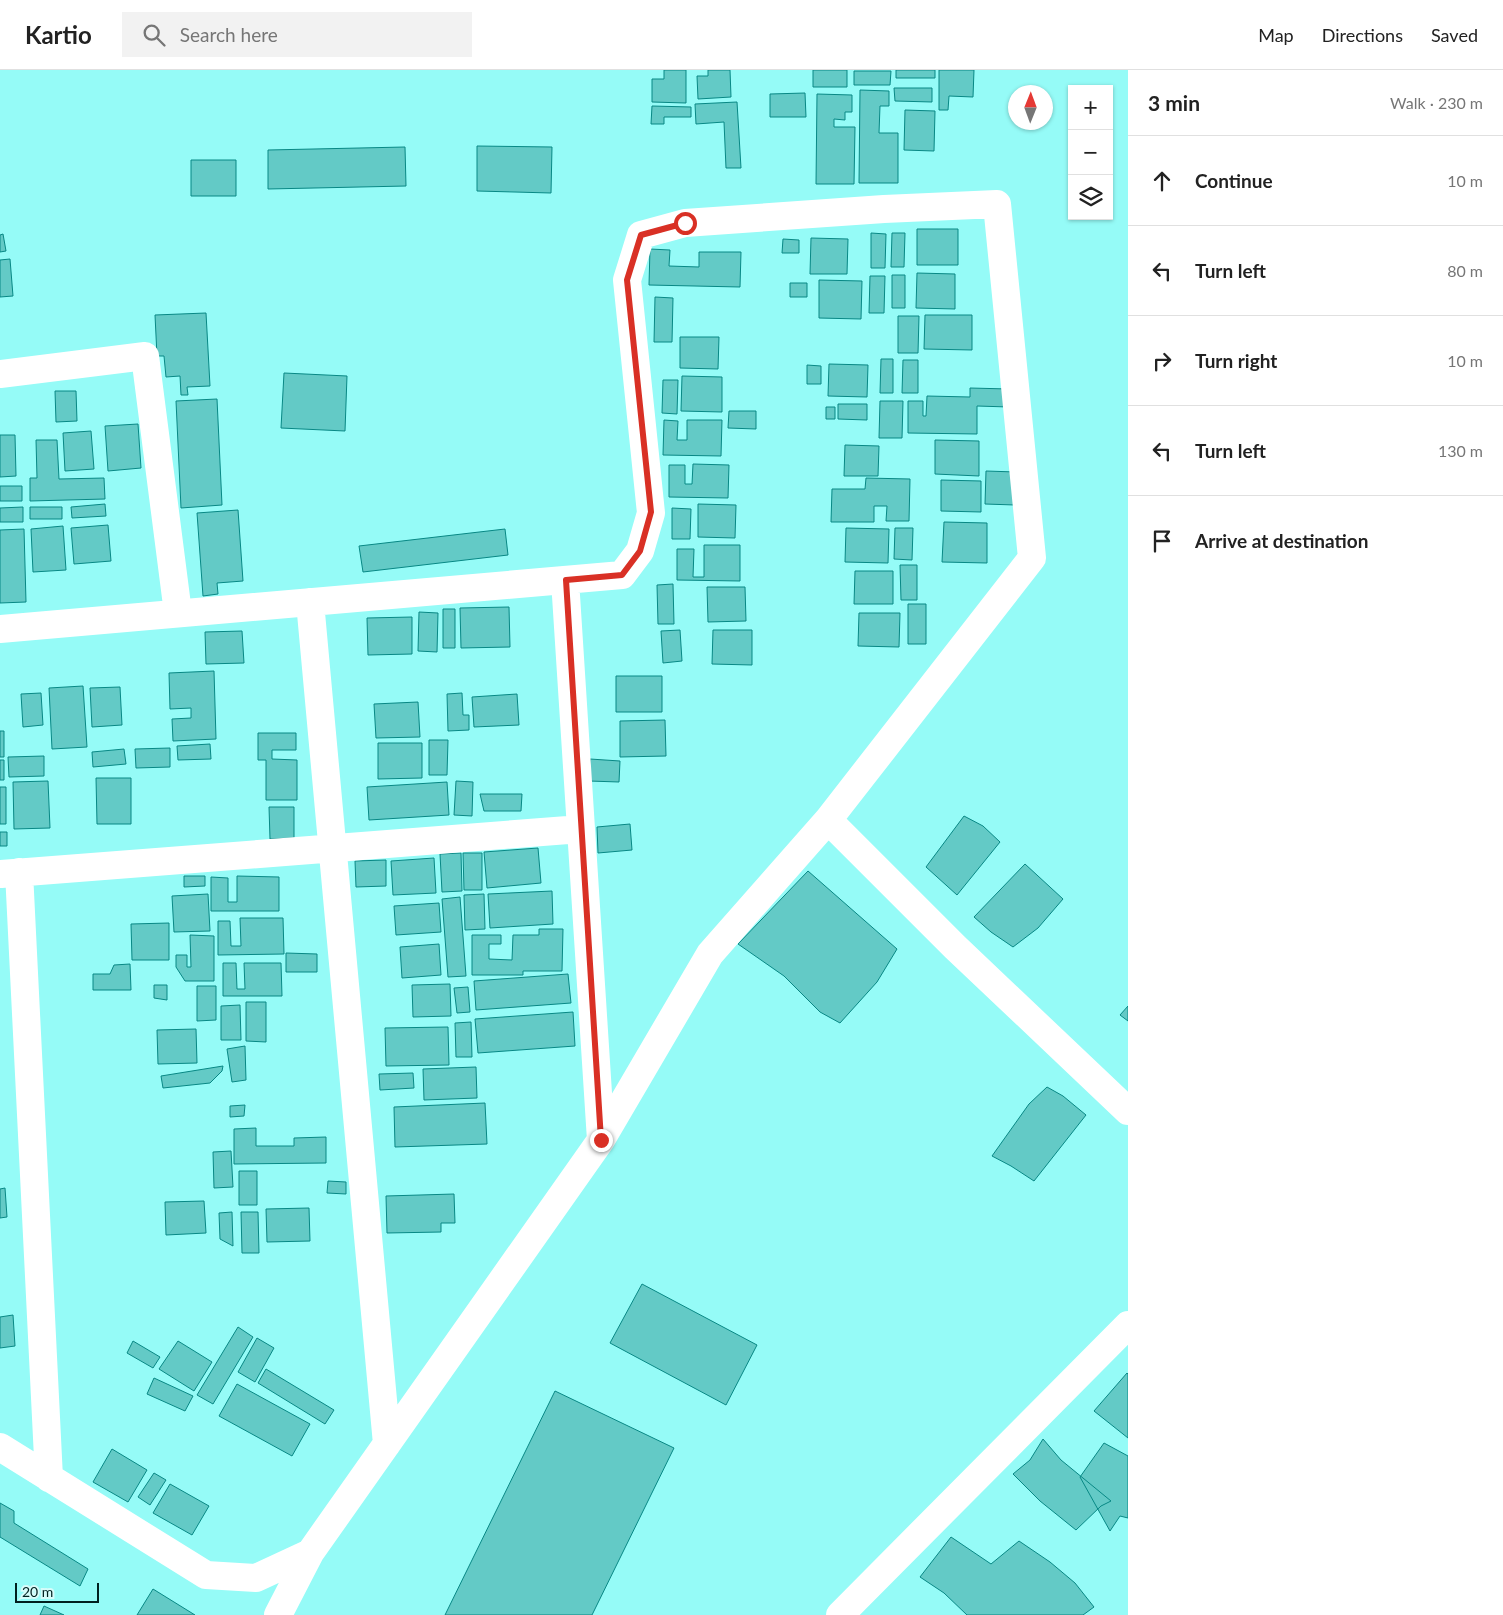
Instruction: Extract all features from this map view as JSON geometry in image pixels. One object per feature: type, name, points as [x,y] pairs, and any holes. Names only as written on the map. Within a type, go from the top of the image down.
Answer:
[{"type":"street","points":[[0,629],[622,575],[640,551],[651,512],[627,280],[641,235],[685,223],[884,209],[997,204],[1032,558],[828,820],[710,954],[601,1140],[310,1553],[278,1615]]},
{"type":"street","points":[[0,374],[145,356],[178,613]]},
{"type":"street","points":[[566,580],[601,1140]]},
{"type":"street","points":[[310,602],[387,1444]]},
{"type":"street","points":[[828,820],[954,946],[1128,1111]]},
{"type":"street","points":[[49,1478],[10,873],[581,829]]},
{"type":"street","points":[[840,1615],[1128,1325]]},
{"type":"street","points":[[0,1448],[206,1575],[256,1578],[310,1553]]},
{"type":"building","points":[[664,70],[686,70],[686,103],[652,102],[652,79],[664,79]]},
{"type":"building","points":[[708,70],[730,70],[731,97],[698,99],[697,76],[708,76]]},
{"type":"building","points":[[813,70],[847,70],[847,87],[813,87]]},
{"type":"building","points":[[896,70],[935,70],[935,78],[896,78]]},
{"type":"building","points":[[939,70],[974,70],[973,97],[949,96],[948,110],[939,110]]},
{"type":"building","points":[[854,71],[891,71],[890,85],[854,85]]},
{"type":"building","points":[[894,88],[932,88],[932,102],[895,101]]},
{"type":"building","points":[[860,90],[889,91],[889,106],[880,106],[879,133],[898,133],[898,183],[859,183]]},
{"type":"building","points":[[805,93],[806,117],[770,117],[770,94]]},
{"type":"building","points":[[817,94],[852,95],[852,112],[845,112],[845,120],[834,119],[834,127],[855,127],[854,184],[816,184]]},
{"type":"building","points":[[737,102],[741,168],[726,168],[724,122],[696,124],[695,104]]},
{"type":"building","points":[[652,106],[691,107],[691,117],[664,117],[664,124],[651,124]]},
{"type":"building","points":[[905,110],[935,111],[934,151],[904,150]]},
{"type":"building","points":[[477,146],[552,147],[551,193],[477,191]]},
{"type":"building","points":[[405,147],[406,186],[268,189],[268,150]]},
{"type":"building","points":[[191,160],[236,160],[236,196],[191,196]]},
{"type":"building","points":[[917,229],[958,229],[958,265],[917,265]]},
{"type":"building","points":[[871,233],[886,234],[885,268],[871,268]]},
{"type":"building","points":[[892,233],[905,233],[904,267],[891,267]]},
{"type":"building","points":[[3,234],[6,251],[0,252],[0,235]]},
{"type":"building","points":[[811,238],[848,239],[847,274],[810,274]]},
{"type":"building","points":[[783,239],[799,240],[799,253],[782,253]]},
{"type":"building","points":[[650,249],[670,250],[669,266],[699,267],[699,252],[741,252],[740,287],[649,285]]},
{"type":"building","points":[[10,259],[13,296],[0,297],[0,260]]},
{"type":"building","points":[[917,273],[955,274],[955,309],[916,308]]},
{"type":"building","points":[[892,275],[905,275],[905,308],[892,308]]},
{"type":"building","points":[[870,276],[885,276],[884,313],[869,313]]},
{"type":"building","points":[[819,280],[862,281],[861,319],[819,318]]},
{"type":"building","points":[[790,283],[807,283],[807,297],[790,297]]},
{"type":"building","points":[[655,297],[673,298],[672,342],[654,342]]},
{"type":"building","points":[[206,313],[210,386],[187,387],[188,395],[181,395],[180,376],[166,377],[164,356],[157,356],[155,315]]},
{"type":"building","points":[[925,315],[972,315],[972,350],[924,349]]},
{"type":"building","points":[[898,316],[919,316],[918,353],[898,353]]},
{"type":"building","points":[[680,337],[719,337],[718,369],[680,368]]},
{"type":"building","points":[[881,359],[893,359],[893,393],[880,393]]},
{"type":"building","points":[[903,360],[918,360],[918,393],[902,393]]},
{"type":"building","points":[[829,364],[868,365],[867,397],[828,396]]},
{"type":"building","points":[[807,365],[821,366],[821,384],[807,384]]},
{"type":"building","points":[[284,373],[347,376],[345,431],[281,428]]},
{"type":"building","points":[[682,376],[722,377],[722,412],[681,411]]},
{"type":"building","points":[[663,380],[678,380],[677,414],[662,413]]},
{"type":"building","points":[[970,388],[1009,389],[1009,407],[977,406],[977,434],[908,433],[908,401],[923,401],[923,416],[926,416],[927,396],[970,397]]},
{"type":"building","points":[[55,391],[76,391],[77,421],[56,422]]},
{"type":"building","points":[[217,399],[222,505],[181,508],[176,401]]},
{"type":"building","points":[[880,401],[903,401],[902,438],[879,438]]},
{"type":"building","points":[[838,404],[867,404],[867,420],[838,419]]},
{"type":"building","points":[[826,407],[835,407],[835,419],[826,419]]},
{"type":"building","points":[[729,411],[756,411],[756,429],[728,428]]},
{"type":"building","points":[[664,420],[678,421],[677,440],[687,440],[687,420],[722,420],[721,456],[663,455]]},
{"type":"building","points":[[138,424],[141,468],[108,471],[105,426]]},
{"type":"building","points":[[91,431],[94,469],[65,471],[63,433]]},
{"type":"building","points":[[0,435],[15,435],[16,476],[0,477]]},
{"type":"building","points":[[36,440],[57,440],[59,479],[104,478],[105,499],[30,501],[30,478],[37,478]]},
{"type":"building","points":[[935,440],[979,441],[979,476],[935,474]]},
{"type":"building","points":[[845,445],[879,446],[878,476],[844,476]]},
{"type":"building","points":[[693,464],[729,465],[728,498],[669,497],[669,465],[685,465],[685,484],[692,484]]},
{"type":"building","points":[[986,471],[1016,472],[1015,505],[985,504]]},
{"type":"building","points":[[866,478],[910,479],[909,521],[886,521],[887,506],[874,506],[874,522],[831,522],[832,489],[865,489]]},
{"type":"building","points":[[941,480],[981,481],[981,512],[941,511]]},
{"type":"building","points":[[0,486],[22,486],[22,501],[0,501]]},
{"type":"building","points":[[105,504],[106,516],[72,518],[71,507]]},
{"type":"building","points":[[698,504],[736,505],[735,538],[698,537]]},
{"type":"building","points":[[23,507],[23,522],[0,522],[0,508]]},
{"type":"building","points":[[30,507],[62,507],[62,519],[30,519]]},
{"type":"building","points":[[672,508],[691,509],[690,539],[672,539]]},
{"type":"building","points":[[238,510],[243,581],[217,583],[218,594],[203,596],[197,513]]},
{"type":"building","points":[[944,522],[987,523],[987,563],[942,562]]},
{"type":"building","points":[[108,525],[111,561],[74,564],[71,528]]},
{"type":"building","points":[[63,526],[66,570],[33,572],[31,529]]},
{"type":"building","points":[[846,528],[889,529],[888,563],[845,562]]},
{"type":"building","points":[[895,528],[913,528],[912,560],[894,559]]},
{"type":"building","points":[[24,529],[26,602],[0,603],[0,530]]},
{"type":"building","points":[[505,529],[508,555],[363,572],[359,546]]},
{"type":"building","points":[[704,545],[740,545],[740,581],[677,580],[677,549],[694,549],[693,577],[704,577]]},
{"type":"building","points":[[900,565],[917,565],[917,600],[901,600]]},
{"type":"building","points":[[855,571],[893,571],[893,604],[854,604]]},
{"type":"building","points":[[673,584],[674,624],[658,624],[657,585]]},
{"type":"building","points":[[707,587],[745,587],[746,621],[708,622]]},
{"type":"building","points":[[908,604],[926,604],[926,644],[908,644]]},
{"type":"building","points":[[509,607],[510,647],[461,648],[460,608]]},
{"type":"building","points":[[443,609],[455,609],[455,648],[443,648]]},
{"type":"building","points":[[419,612],[438,613],[437,652],[418,651]]},
{"type":"building","points":[[859,613],[900,613],[899,647],[858,646]]},
{"type":"building","points":[[412,617],[412,654],[368,655],[367,618]]},
{"type":"building","points":[[680,630],[682,661],[663,663],[661,631]]},
{"type":"building","points":[[713,630],[752,630],[752,665],[712,664]]},
{"type":"building","points":[[242,631],[244,663],[206,664],[205,632]]},
{"type":"building","points":[[214,671],[216,739],[173,741],[172,719],[191,718],[191,708],[170,709],[169,673]]},
{"type":"building","points":[[616,676],[662,676],[662,712],[616,712]]},
{"type":"building","points":[[83,686],[87,747],[52,749],[49,688]]},
{"type":"building","points":[[120,687],[122,725],[92,727],[90,688]]},
{"type":"building","points":[[41,693],[43,725],[23,727],[21,694]]},
{"type":"building","points":[[462,693],[463,715],[469,715],[469,730],[448,731],[447,694]]},
{"type":"building","points":[[517,694],[519,725],[474,727],[472,697]]},
{"type":"building","points":[[418,702],[420,737],[376,738],[374,704]]},
{"type":"building","points":[[665,720],[666,756],[620,757],[620,721]]},
{"type":"building","points":[[0,731],[4,731],[4,757],[0,757]]},
{"type":"building","points":[[258,733],[296,733],[296,750],[272,750],[272,759],[297,760],[297,800],[266,800],[266,760],[258,760]]},
{"type":"building","points":[[429,740],[448,740],[447,775],[429,775]]},
{"type":"building","points":[[378,743],[422,743],[422,778],[378,779]]},
{"type":"building","points":[[210,744],[211,759],[178,760],[177,746]]},
{"type":"building","points":[[170,748],[170,767],[136,768],[135,749]]},
{"type":"building","points":[[124,749],[126,764],[93,767],[92,752]]},
{"type":"building","points":[[44,756],[44,776],[9,777],[8,757]]},
{"type":"building","points":[[590,759],[620,761],[619,782],[589,781]]},
{"type":"building","points":[[0,760],[4,760],[4,780],[0,780]]},
{"type":"building","points":[[96,778],[131,778],[131,824],[97,824]]},
{"type":"building","points":[[48,781],[50,828],[14,829],[13,782]]},
{"type":"building","points":[[456,781],[473,782],[472,816],[454,815]]},
{"type":"building","points":[[447,782],[449,815],[369,820],[367,787]]},
{"type":"building","points":[[0,787],[6,787],[6,824],[0,824]]},
{"type":"building","points":[[480,794],[522,794],[521,811],[484,811]]},
{"type":"building","points":[[269,807],[294,807],[294,838],[270,839]]},
{"type":"building","points":[[964,816],[983,826],[1000,842],[957,895],[926,867]]},
{"type":"building","points":[[630,824],[632,850],[598,853],[597,827]]},
{"type":"building","points":[[0,832],[7,832],[7,846],[0,846]]},
{"type":"building","points":[[538,848],[541,883],[487,888],[484,852]]},
{"type":"building","points":[[461,853],[462,891],[442,892],[440,854]]},
{"type":"building","points":[[463,853],[482,853],[482,890],[464,890]]},
{"type":"building","points":[[434,858],[436,893],[393,895],[391,861]]},
{"type":"building","points":[[386,860],[386,886],[356,887],[355,861]]},
{"type":"building","points":[[1025,864],[1063,899],[1038,928],[1013,947],[991,932],[974,917]]},
{"type":"building","points":[[808,871],[897,949],[877,982],[840,1023],[820,1012],[784,976],[738,944]]},
{"type":"building","points":[[184,876],[205,876],[205,886],[184,887]]},
{"type":"building","points":[[237,876],[279,877],[279,911],[211,911],[211,877],[228,878],[228,902],[237,902]]},
{"type":"building","points":[[552,891],[553,924],[490,928],[488,894]]},
{"type":"building","points":[[208,894],[210,931],[174,932],[172,896]]},
{"type":"building","points":[[484,894],[485,929],[465,930],[464,895]]},
{"type":"building","points":[[460,897],[466,976],[448,977],[442,899]]},
{"type":"building","points":[[439,903],[441,932],[396,935],[394,906]]},
{"type":"building","points":[[240,918],[283,918],[284,954],[218,955],[218,921],[230,921],[231,946],[241,946]]},
{"type":"building","points":[[169,923],[169,960],[132,960],[131,924]]},
{"type":"building","points":[[539,929],[563,929],[562,971],[523,971],[523,975],[472,975],[472,935],[501,935],[501,944],[489,944],[489,959],[512,960],[513,935],[539,935]]},
{"type":"building","points":[[190,935],[214,936],[214,981],[185,981],[176,967],[176,955],[187,955],[187,967],[191,967]]},
{"type":"building","points":[[439,944],[441,975],[402,978],[400,947]]},
{"type":"building","points":[[286,953],[317,954],[317,972],[286,972]]},
{"type":"building","points":[[223,963],[236,963],[237,989],[245,989],[244,963],[281,963],[282,996],[223,996]]},
{"type":"building","points":[[130,964],[131,990],[93,990],[93,974],[110,974],[114,965]]},
{"type":"building","points":[[568,974],[571,1003],[476,1010],[474,981]]},
{"type":"building","points":[[450,984],[451,1016],[413,1017],[412,985]]},
{"type":"building","points":[[154,985],[167,985],[167,1000],[154,998]]},
{"type":"building","points":[[197,986],[216,986],[216,1020],[197,1021]]},
{"type":"building","points":[[468,987],[470,1012],[457,1013],[454,988]]},
{"type":"building","points":[[246,1002],[266,1002],[266,1042],[246,1041]]},
{"type":"building","points":[[240,1005],[241,1040],[221,1040],[221,1006]]},
{"type":"building","points":[[1128,1006],[1128,1021],[1120,1015]]},
{"type":"building","points":[[573,1012],[575,1046],[478,1053],[475,1019]]},
{"type":"building","points":[[471,1022],[472,1057],[456,1057],[455,1023]]},
{"type":"building","points":[[448,1027],[449,1065],[386,1066],[385,1028]]},
{"type":"building","points":[[196,1029],[197,1063],[158,1064],[157,1030]]},
{"type":"building","points":[[245,1046],[246,1080],[232,1082],[227,1049]]},
{"type":"building","points":[[223,1066],[222,1071],[210,1083],[163,1088],[161,1076]]},
{"type":"building","points":[[476,1067],[477,1098],[424,1100],[423,1069]]},
{"type":"building","points":[[413,1073],[414,1088],[380,1090],[379,1074]]},
{"type":"building","points":[[1047,1087],[1063,1096],[1086,1115],[1034,1181],[992,1156],[1029,1104]]},
{"type":"building","points":[[485,1103],[487,1144],[395,1147],[394,1107]]},
{"type":"building","points":[[245,1105],[244,1116],[230,1117],[230,1106]]},
{"type":"building","points":[[256,1128],[256,1146],[294,1146],[294,1138],[326,1137],[326,1163],[234,1164],[234,1129]]},
{"type":"building","points":[[231,1151],[233,1187],[214,1188],[213,1152]]},
{"type":"building","points":[[239,1171],[257,1171],[257,1205],[239,1205]]},
{"type":"building","points":[[328,1181],[346,1182],[346,1194],[327,1193]]},
{"type":"building","points":[[5,1188],[7,1217],[0,1218],[0,1189]]},
{"type":"building","points":[[454,1194],[455,1223],[441,1223],[441,1232],[387,1233],[386,1196]]},
{"type":"building","points":[[204,1201],[206,1233],[166,1235],[165,1202]]},
{"type":"building","points":[[309,1208],[310,1241],[267,1242],[266,1209]]},
{"type":"building","points":[[232,1212],[233,1246],[220,1239],[219,1213]]},
{"type":"building","points":[[241,1212],[258,1212],[259,1253],[242,1253]]},
{"type":"building","points":[[642,1284],[757,1345],[726,1405],[610,1343]]},
{"type":"building","points":[[13,1315],[15,1346],[0,1348],[0,1317]]},
{"type":"building","points":[[238,1327],[253,1337],[213,1404],[197,1395]]},
{"type":"building","points":[[257,1338],[274,1348],[255,1382],[238,1372]]},
{"type":"building","points":[[133,1341],[160,1357],[153,1368],[127,1353]]},
{"type":"building","points":[[178,1341],[212,1362],[194,1391],[159,1369]]},
{"type":"building","points":[[266,1369],[334,1410],[325,1424],[258,1383]]},
{"type":"building","points":[[1128,1374],[1128,1438],[1094,1411]]},
{"type":"building","points":[[154,1378],[193,1396],[185,1411],[147,1394]]},
{"type":"building","points":[[237,1384],[310,1424],[292,1456],[219,1416]]},
{"type":"building","points":[[555,1391],[674,1448],[592,1615],[445,1615]]},
{"type":"building","points":[[1043,1439],[1061,1460],[1111,1501],[1101,1506],[1076,1530],[1040,1501],[1013,1474],[1030,1460]]},
{"type":"building","points":[[1104,1443],[1128,1456],[1128,1518],[1120,1516],[1110,1531],[1080,1477]]},
{"type":"building","points":[[112,1449],[147,1470],[128,1502],[93,1482]]},
{"type":"building","points":[[154,1473],[166,1480],[150,1505],[138,1497]]},
{"type":"building","points":[[170,1484],[209,1506],[192,1535],[153,1513]]},
{"type":"building","points":[[0,1503],[14,1511],[14,1523],[88,1569],[80,1586],[0,1537]]},
{"type":"building","points":[[951,1537],[991,1564],[1019,1541],[1050,1562],[1075,1583],[1094,1607],[1083,1615],[967,1615],[944,1593],[920,1577]]},
{"type":"building","points":[[153,1589],[195,1615],[137,1615]]},
{"type":"building","points":[[44,1606],[64,1615],[40,1615]]},
{"type":"route","points":[[601,1140],[566,580],[622,575],[640,551],[651,512],[627,280],[641,235],[685,223]]}]
